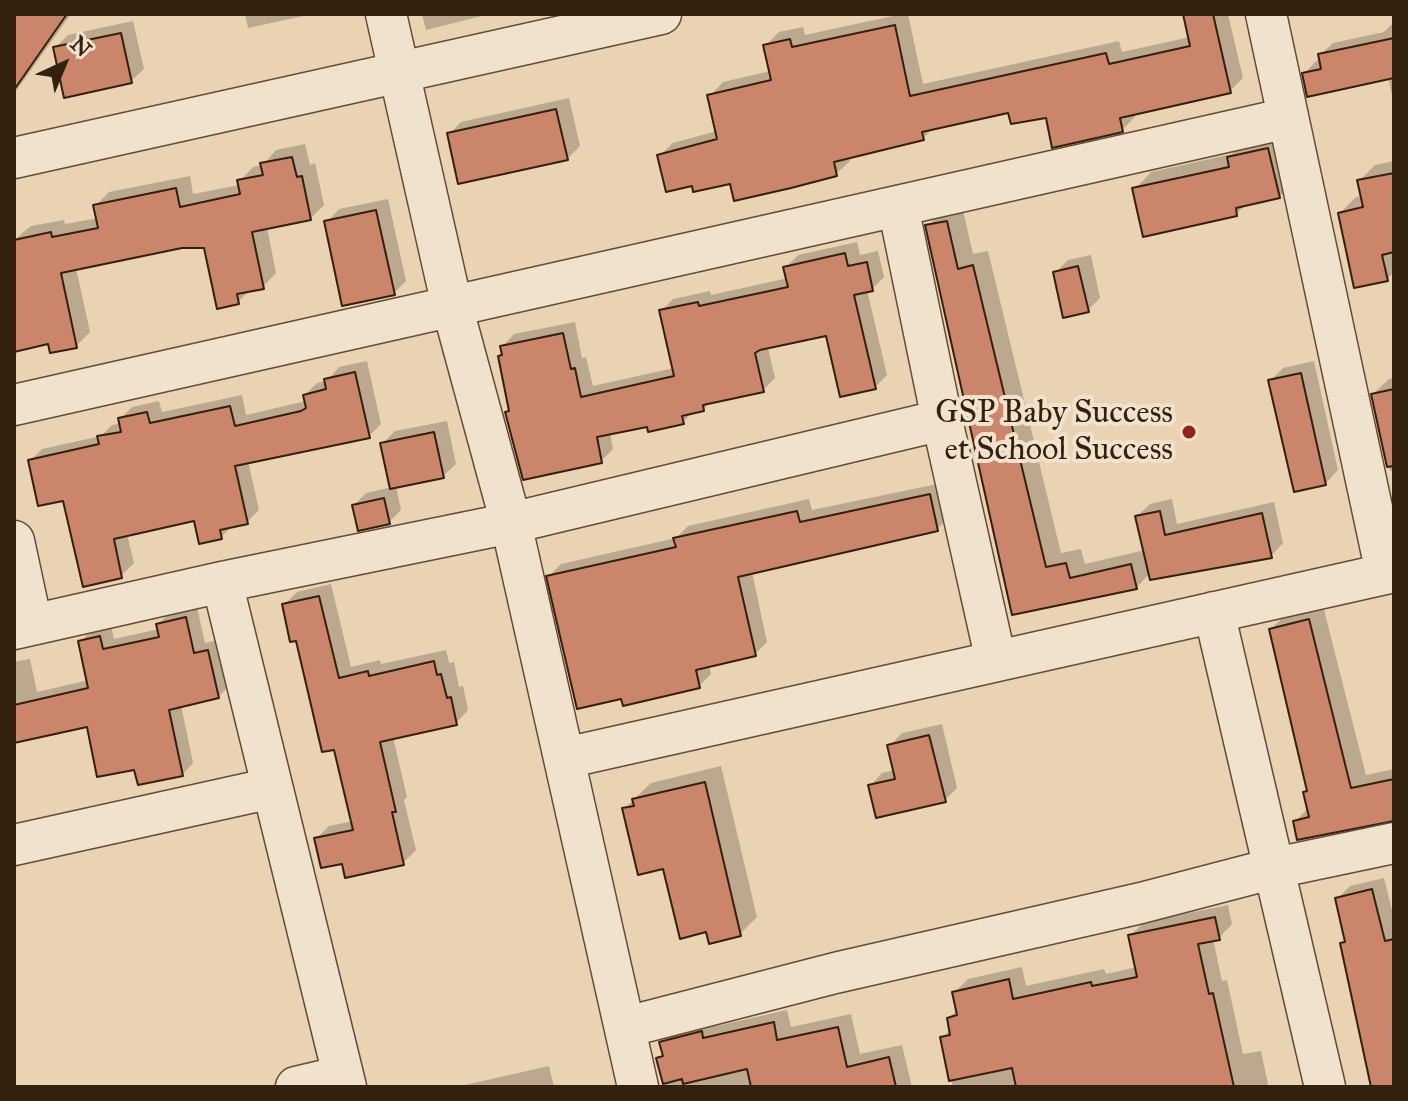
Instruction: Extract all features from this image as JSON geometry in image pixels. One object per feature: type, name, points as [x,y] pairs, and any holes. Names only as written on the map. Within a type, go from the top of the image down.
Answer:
[{"type":"street","points":[[386,14],[452,306],[511,523],[638,1087]]},
{"type":"street","points":[[14,158],[661,14]]},
{"type":"street","points":[[565,758],[1390,572],[1266,14]]},
{"type":"street","points":[[14,405],[1288,118]]},
{"type":"street","points":[[898,206],[996,661]]},
{"type":"street","points":[[14,541],[23,627],[222,582],[511,523],[942,420]]},
{"type":"street","points":[[222,582],[344,1081],[296,1087]]},
{"type":"street","points":[[1214,612],[1325,1087]]},
{"type":"street","points":[[14,845],[272,788]]},
{"type":"street","points":[[626,1027],[835,973],[1141,903],[1275,868],[1394,843]]},
{"type":"building","points":[[14,14],[67,14],[14,90]]},
{"type":"building","points":[[1183,14],[1213,14],[1231,93],[1120,118],[1123,132],[1052,148],[1046,118],[1011,124],[1008,113],[922,132],[924,140],[834,162],[837,176],[791,188],[734,201],[730,184],[693,192],[692,186],[666,192],[657,155],[717,139],[707,95],[771,80],[763,45],[790,39],[792,47],[895,25],[910,96],[1106,53],[1109,64],[1190,46]]},
{"type":"building","points":[[121,33],[132,83],[64,98],[53,47]]},
{"type":"building","points":[[1394,38],[1394,78],[1307,97],[1302,73],[1321,69],[1318,54]]},
{"type":"building","points":[[556,109],[568,160],[458,184],[447,133]]},
{"type":"building","points":[[1268,148],[1280,198],[1236,208],[1237,216],[1143,237],[1132,188],[1229,167],[1227,157]]},
{"type":"building","points":[[292,157],[297,177],[302,176],[311,220],[252,232],[264,289],[237,294],[239,304],[217,309],[204,248],[182,248],[61,273],[77,348],[50,353],[48,344],[14,352],[14,240],[51,232],[52,237],[98,228],[93,205],[176,188],[180,207],[240,194],[237,180],[263,175],[260,163]]},
{"type":"building","points":[[1394,173],[1394,252],[1382,255],[1388,281],[1354,288],[1338,213],[1363,207],[1357,180]]},
{"type":"building","points":[[376,210],[395,295],[342,306],[324,221]]},
{"type":"building","points":[[947,221],[958,269],[973,265],[1046,567],[1066,563],[1070,578],[1131,564],[1137,589],[1012,615],[925,225]]},
{"type":"building","points":[[845,253],[848,266],[867,262],[873,291],[854,295],[876,389],[840,397],[826,336],[760,350],[755,353],[764,392],[703,405],[704,411],[682,416],[684,424],[648,432],[647,427],[597,437],[602,463],[523,480],[505,412],[509,411],[498,356],[502,355],[500,346],[563,333],[581,397],[674,376],[659,310],[698,302],[699,306],[788,287],[783,267]]},
{"type":"building","points":[[1078,266],[1089,312],[1063,318],[1053,272]]},
{"type":"building","points":[[355,372],[370,438],[235,466],[248,524],[220,530],[222,539],[199,544],[194,521],[114,539],[122,578],[83,587],[63,501],[38,506],[28,460],[99,444],[97,436],[121,432],[118,418],[147,412],[150,423],[230,406],[235,426],[301,411],[306,408],[303,395],[326,389],[324,379]]},
{"type":"building","points":[[1301,373],[1326,485],[1294,492],[1268,380]]},
{"type":"building","points":[[1394,389],[1394,466],[1387,467],[1371,394]]},
{"type":"building","points":[[434,432],[444,478],[390,489],[380,443]]},
{"type":"building","points":[[930,494],[938,531],[738,577],[756,656],[696,670],[700,688],[623,706],[621,699],[577,709],[546,576],[676,547],[673,538],[797,511],[800,522]]},
{"type":"building","points":[[384,498],[390,524],[358,531],[352,505]]},
{"type":"building","points":[[1160,511],[1165,535],[1262,513],[1272,558],[1150,580],[1135,516]]},
{"type":"building","points":[[319,596],[339,678],[368,671],[369,676],[434,661],[447,698],[451,697],[457,725],[380,742],[404,865],[345,878],[342,864],[321,868],[314,838],[353,830],[334,750],[322,752],[296,641],[290,642],[282,604]]},
{"type":"building","points":[[186,617],[194,653],[208,650],[219,698],[169,710],[183,776],[138,785],[134,770],[97,777],[87,727],[14,743],[14,705],[88,688],[78,641],[100,636],[103,649],[159,637],[156,624]]},
{"type":"building","points":[[1309,619],[1351,788],[1394,779],[1394,821],[1297,840],[1293,821],[1309,817],[1303,792],[1307,791],[1269,629]]},
{"type":"building","points":[[929,735],[946,802],[876,818],[868,785],[895,779],[887,745]]},
{"type":"building","points":[[705,782],[741,936],[709,944],[706,932],[680,939],[663,869],[638,875],[622,808],[634,806],[632,799]]},
{"type":"building","points":[[1372,889],[1385,941],[1394,939],[1394,1087],[1371,1087],[1340,943],[1345,942],[1335,898]]},
{"type":"building","points":[[1215,917],[1220,940],[1198,944],[1209,994],[1213,993],[1234,1087],[1016,1087],[1012,1068],[949,1081],[940,1037],[950,1035],[947,1018],[957,1015],[952,992],[1009,979],[1013,999],[1091,982],[1092,986],[1137,977],[1128,935]]},
{"type":"building","points":[[774,1022],[777,1040],[838,1027],[847,1067],[889,1057],[896,1087],[751,1087],[747,1069],[683,1084],[682,1079],[663,1084],[656,1058],[663,1056],[659,1042],[702,1031],[703,1038]]},
{"type":"place","name":"GSP Baby Success et School Success","points":[[1189,432]]}]
